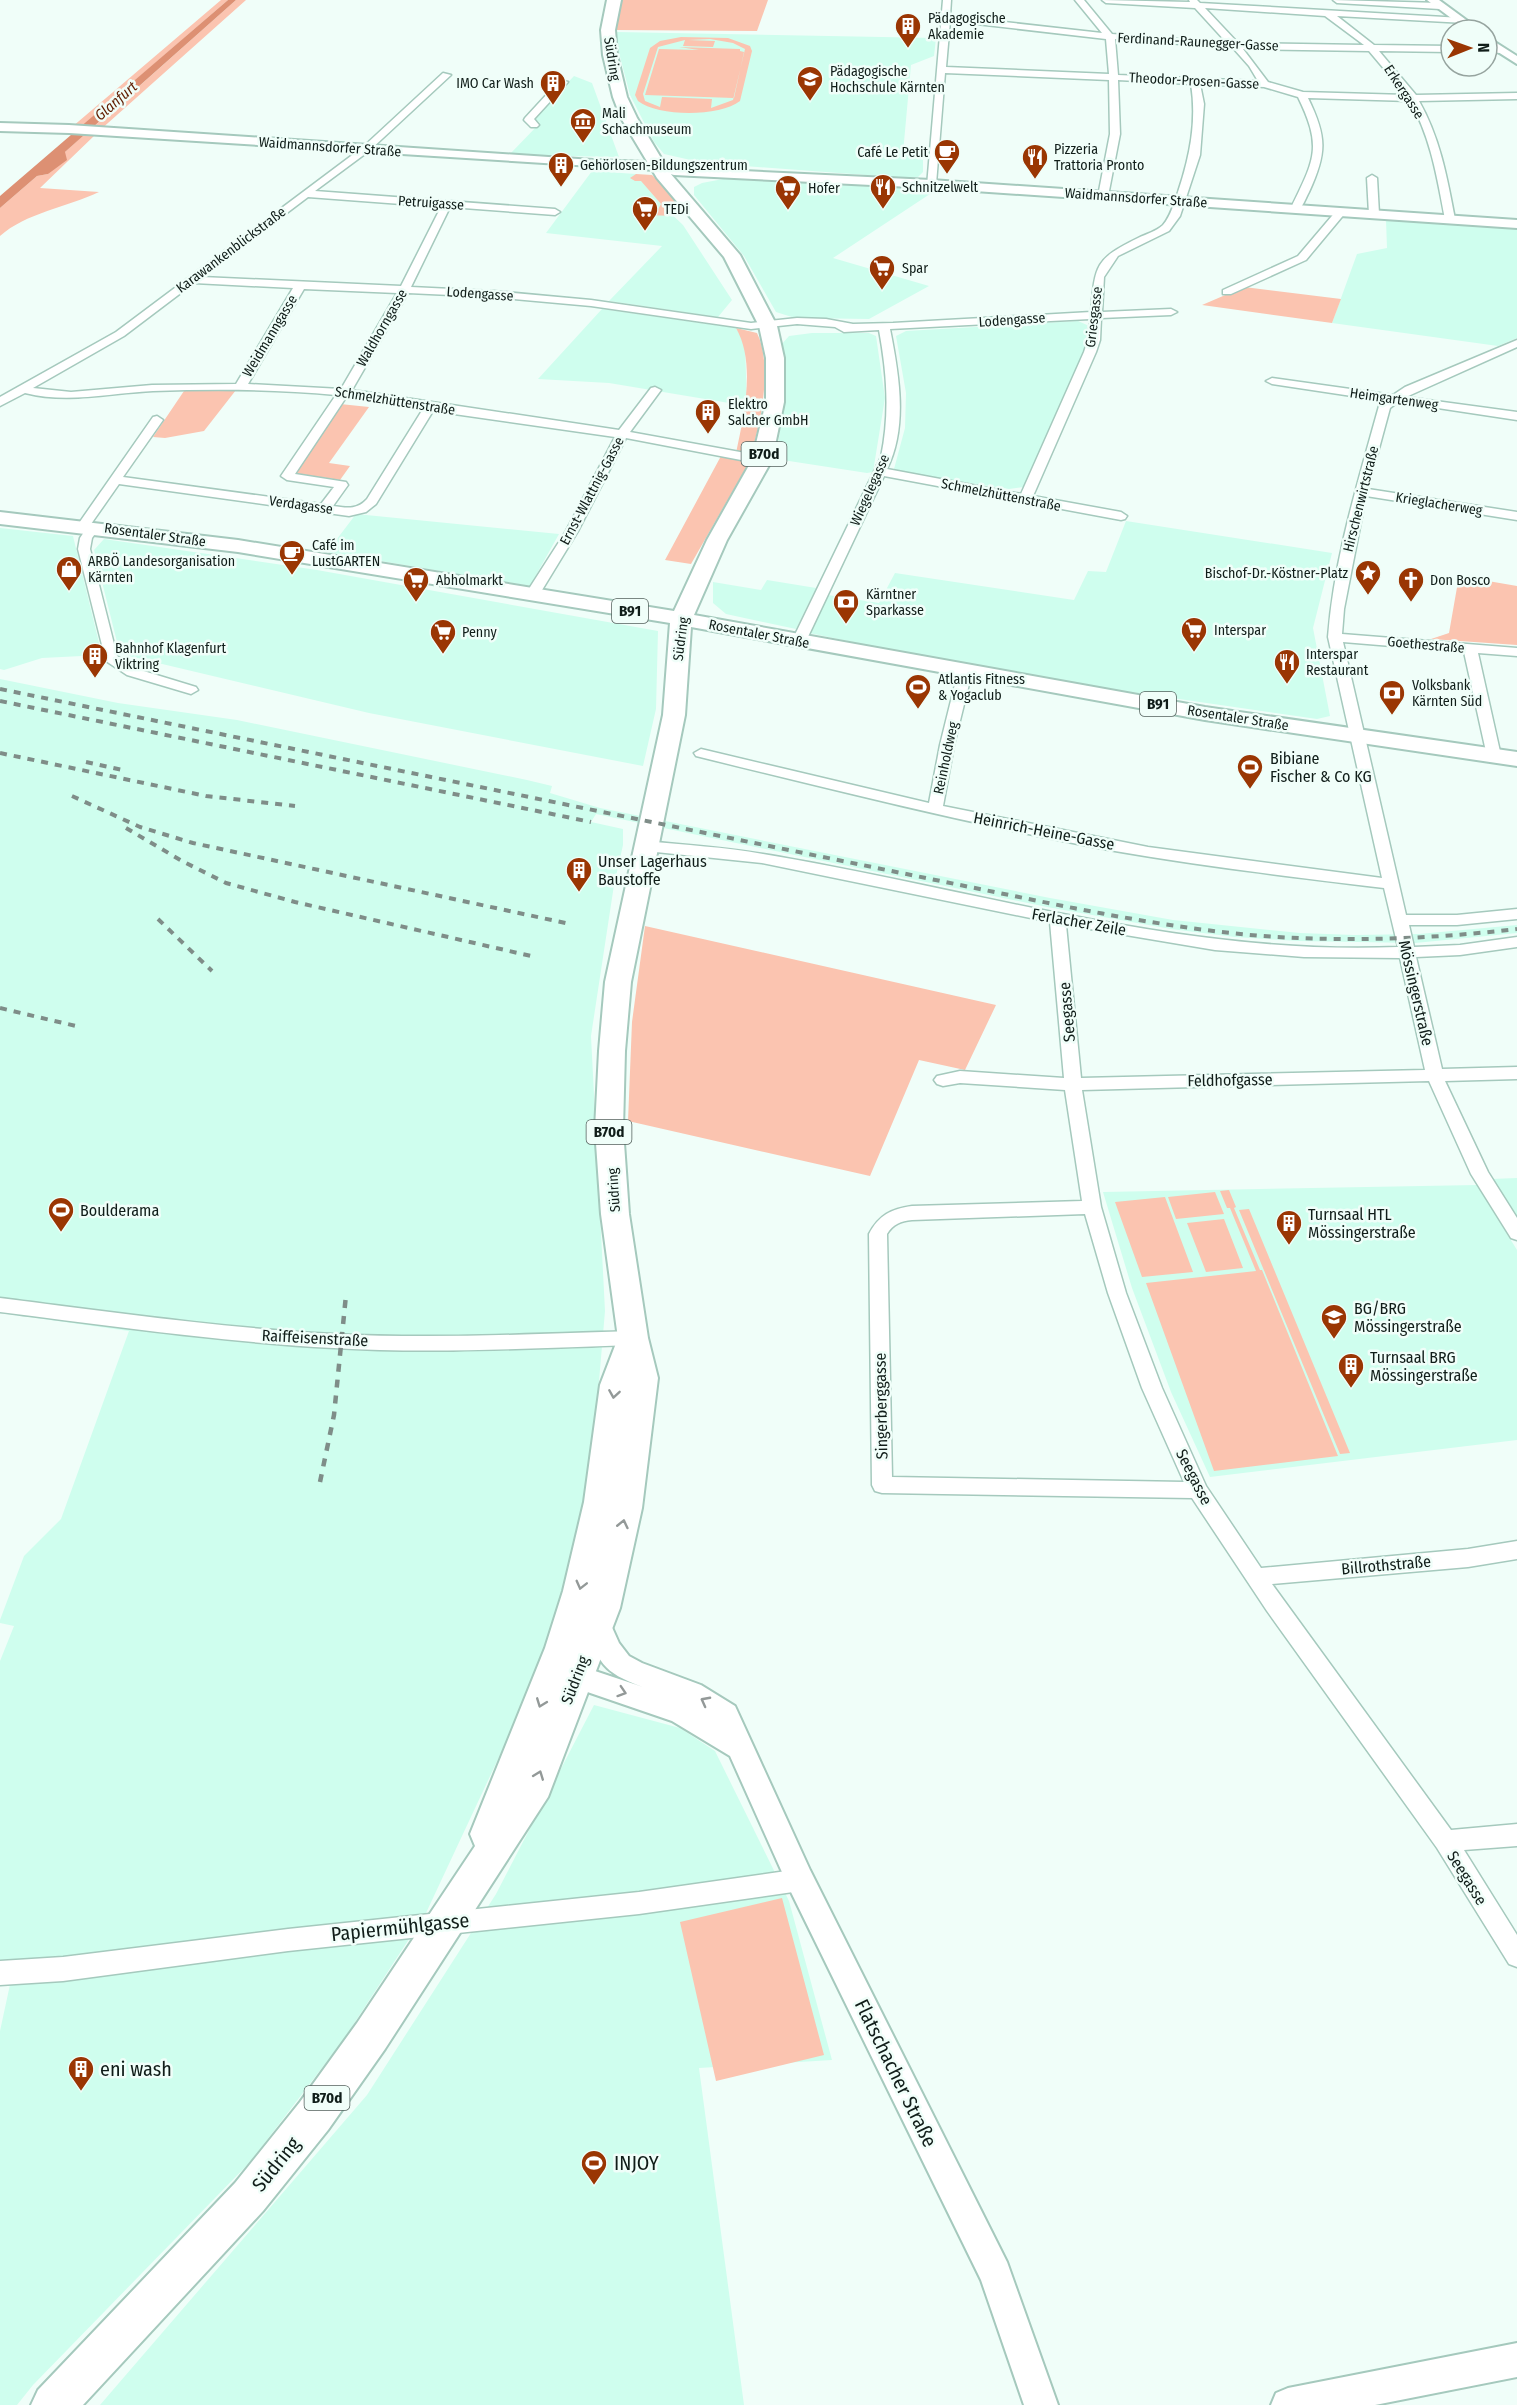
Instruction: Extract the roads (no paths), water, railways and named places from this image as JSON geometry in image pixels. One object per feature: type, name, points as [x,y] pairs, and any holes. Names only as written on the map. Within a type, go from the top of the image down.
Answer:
[{"type":"main road","name":"Südring","points":[[53,2405],[249,2197],[314,2116],[371,2037],[455,1908],[569,1663],[597,1622],[603,1608],[626,1508],[643,1378],[633,1338],[615,1214],[609,1129],[612,1050],[618,982],[674,715],[681,619],[717,540],[762,460],[775,402],[775,358],[768,326],[732,255],[660,168],[632,125],[617,88],[610,55],[608,30],[614,0]]},
{"type":"main road","name":"Rosentaler Straße","points":[[0,518],[89,526],[254,549],[681,619],[798,643],[965,672],[1357,737],[1517,759]]},
{"type":"main road","name":"Südring","points":[[569,1663],[579,1591],[596,1521],[615,1385],[633,1338]]},
{"type":"street","points":[[931,184],[947,0]]},
{"type":"street","points":[[1079,0],[1110,37],[1113,52],[1115,134],[1103,196]]},
{"type":"street","points":[[1106,0],[1195,3],[1439,20]]},
{"type":"street","name":"Erkergasse","points":[[1307,0],[1346,25],[1374,48],[1412,98],[1439,158],[1450,219]]},
{"type":"street","points":[[1337,0],[1436,3],[1458,18]]},
{"type":"street","points":[[1195,3],[1252,64],[1264,84]]},
{"type":"street","name":"Ferdinand-Raunegger-Gasse","points":[[946,18],[1110,37],[1235,46],[1439,49]]},
{"type":"street","points":[[1501,50],[1517,61]]},
{"type":"street","name":"Theodor-Prosen-Gasse","points":[[942,70],[1264,84],[1302,95],[1412,98],[1517,96]]},
{"type":"street","name":"Karawankenblickstraße","points":[[0,402],[120,334],[366,149],[446,75]]},
{"type":"street","name":"Griesgasse","points":[[1026,497],[1084,368],[1094,340],[1099,277],[1105,265],[1114,254],[1166,229],[1175,216],[1195,152],[1199,104],[1195,81]]},
{"type":"street","points":[[534,125],[529,120],[530,118],[563,82]]},
{"type":"street","points":[[1296,208],[1316,169],[1321,152],[1315,122],[1302,95]]},
{"type":"street","name":"Waidmannsdorfer Straße","points":[[0,127],[69,129],[660,168],[721,170],[1517,224]]},
{"type":"street","name":"Waidmannsdorfer Straße","points":[[660,168],[719,174],[756,174]]},
{"type":"street","points":[[680,194],[697,181],[719,174]]},
{"type":"street","points":[[1372,178],[1374,214]]},
{"type":"street","name":"Petruigasse","points":[[308,194],[555,212]]},
{"type":"street","name":"Waldhorngasse","points":[[324,508],[342,484],[286,476],[344,392],[405,289],[447,204]]},
{"type":"street","points":[[1227,292],[1302,258],[1318,242],[1341,212]]},
{"type":"street","name":"Lodengasse","points":[[190,280],[493,294],[591,303],[751,326],[768,326],[781,331],[841,330],[853,327],[1171,312]]},
{"type":"street","name":"Weidmanngasse","points":[[240,387],[301,284]]},
{"type":"street","name":"Wiegelegasse","points":[[798,643],[881,472],[891,441],[895,394],[884,327]]},
{"type":"street","points":[[1393,399],[1409,389],[1517,343]]},
{"type":"street","name":"Heimgartenweg","points":[[1272,381],[1517,416]]},
{"type":"street","name":"Schmelzhüttenstraße","points":[[24,389],[62,395],[142,388],[240,387],[344,392],[399,399],[430,407],[622,434],[762,460]]},
{"type":"street","name":"Ernst-Wlattnig-Gasse","points":[[532,596],[572,531],[622,434],[655,390]]},
{"type":"street","name":"Hirschenwirtstraße","points":[[1357,737],[1335,637],[1337,609],[1362,492],[1385,406],[1393,399]]},
{"type":"street","name":"Verdagasse","points":[[117,480],[349,512],[367,507],[430,407]]},
{"type":"street","points":[[157,420],[89,526],[84,549],[111,658],[132,672],[191,690]]},
{"type":"street","name":"Schmelzhüttenstraße","points":[[881,472],[1121,516]]},
{"type":"street","name":"Krieglacherweg","points":[[1362,492],[1517,516]]},
{"type":"street","name":"Goethestraße","points":[[1335,637],[1517,652]]},
{"type":"street","points":[[1470,648],[1494,756]]},
{"type":"street","name":"Reinholdweg","points":[[935,809],[965,672]]},
{"type":"street","name":"Mössingerstraße","points":[[1357,737],[1435,1076],[1480,1174],[1517,1233]]},
{"type":"street","name":"Heinrich-Heine-Gasse","points":[[701,753],[935,809],[1070,837],[1221,863],[1392,884]]},
{"type":"street","name":"Ferlacher Zeile","points":[[646,846],[762,858],[1058,919],[1215,945],[1304,952],[1408,952],[1471,950],[1517,942]]},
{"type":"street","points":[[1400,920],[1457,920],[1517,914]]},
{"type":"street","name":"Seegasse","points":[[1058,919],[1073,1084],[1092,1207],[1117,1293],[1152,1388],[1198,1490],[1255,1577],[1377,1744],[1444,1841],[1517,1956]]},
{"type":"street","name":"Feldhofgasse","points":[[943,1080],[960,1077],[1027,1083],[1073,1084],[1517,1073]]},
{"type":"street","name":"Singerberggasse","points":[[1092,1207],[912,1213],[891,1218],[883,1224],[878,1234],[882,1485],[1198,1490]]},
{"type":"street","name":"Raiffeisenstraße","points":[[0,1305],[158,1325],[336,1341],[473,1343],[633,1338]]},
{"type":"street","name":"Billrothstraße","points":[[1255,1577],[1468,1558],[1517,1550]]},
{"type":"street","name":"Flatschacher Straße","points":[[597,1622],[614,1659],[624,1668],[685,1690],[713,1704],[725,1715],[800,1880],[994,2274],[1041,2405]]},
{"type":"street","points":[[569,1663],[681,1712],[738,1747]]},
{"type":"street","points":[[1444,1841],[1517,1835]]},
{"type":"street","name":"Papiermühlgasse","points":[[0,1973],[63,1970],[455,1908],[639,1903],[800,1880]]},
{"type":"street","points":[[1288,2405],[1517,2360]]},
{"type":"water","name":"Glanfurt","points":[[228,0],[236,0],[65,152],[67,160],[48,174],[37,176],[0,208],[0,196]]},
{"type":"railway","points":[[0,689],[1045,902],[1168,925],[1262,936],[1326,939],[1421,937],[1517,929]]},
{"type":"railway","points":[[0,701],[591,822]]},
{"type":"railway","points":[[0,753],[206,796],[295,806]]},
{"type":"railway","points":[[86,762],[127,771]]},
{"type":"railway","points":[[72,796],[140,827],[193,843],[570,924]]},
{"type":"railway","points":[[126,828],[182,861],[226,883],[295,902],[531,956]]},
{"type":"railway","points":[[158,919],[212,971]]},
{"type":"railway","points":[[0,1008],[80,1027]]},
{"type":"railway","points":[[320,1482],[334,1415],[346,1295]]},
{"type":"place","name":"Pädagogische Akademie","points":[[908,49]]},
{"type":"place","name":"Pädagogische Hochschule Kärnten","points":[[810,102]]},
{"type":"place","name":"IMO Car Wash","points":[[553,106]]},
{"type":"place","name":"Mali Schachmuseum","points":[[583,144]]},
{"type":"place","name":"Café Le Petit","points":[[947,175]]},
{"type":"place","name":"Pizzeria Trattoria Pronto","points":[[1035,180]]},
{"type":"place","name":"Gehörlosen-Bildungszentrum","points":[[561,188]]},
{"type":"place","name":"Schnitzelwelt","points":[[883,210]]},
{"type":"place","name":"Hofer","points":[[788,211]]},
{"type":"place","name":"TEDi","points":[[645,232]]},
{"type":"place","name":"Spar","points":[[882,291]]},
{"type":"place","name":"Elektro Salcher GmbH","points":[[708,435]]},
{"type":"place","name":"Café im LustGARTEN","points":[[292,576]]},
{"type":"place","name":"ARBÖ Landesorganisation Kärnten","points":[[69,592]]},
{"type":"place","name":"Bischof-Dr.-Köstner-Platz","points":[[1368,596]]},
{"type":"place","name":"Abholmarkt","points":[[416,603]]},
{"type":"place","name":"Don Bosco","points":[[1411,603]]},
{"type":"place","name":"Kärntner Sparkasse","points":[[846,625]]},
{"type":"place","name":"Interspar","points":[[1194,653]]},
{"type":"place","name":"Penny","points":[[443,655]]},
{"type":"place","name":"Bahnhof Klagenfurt Viktring","points":[[95,679]]},
{"type":"place","name":"Interspar Restaurant","points":[[1287,685]]},
{"type":"place","name":"Atlantis Fitness & Yogaclub","points":[[918,710]]},
{"type":"place","name":"Volksbank Kärnten Süd","points":[[1392,716]]},
{"type":"place","name":"Bibiane Fischer & Co KG","points":[[1250,790]]},
{"type":"place","name":"Unser Lagerhaus Baustoffe","points":[[579,893]]},
{"type":"place","name":"Boulderama","points":[[61,1233]]},
{"type":"place","name":"Turnsaal HTL Mössingerstraße","points":[[1289,1246]]},
{"type":"place","name":"BG/BRG Mössingerstraße","points":[[1334,1340]]},
{"type":"place","name":"Turnsaal BRG Mössingerstraße","points":[[1351,1389]]},
{"type":"place","name":"eni wash","points":[[81,2092]]},
{"type":"place","name":"INJOY","points":[[594,2186]]}]
